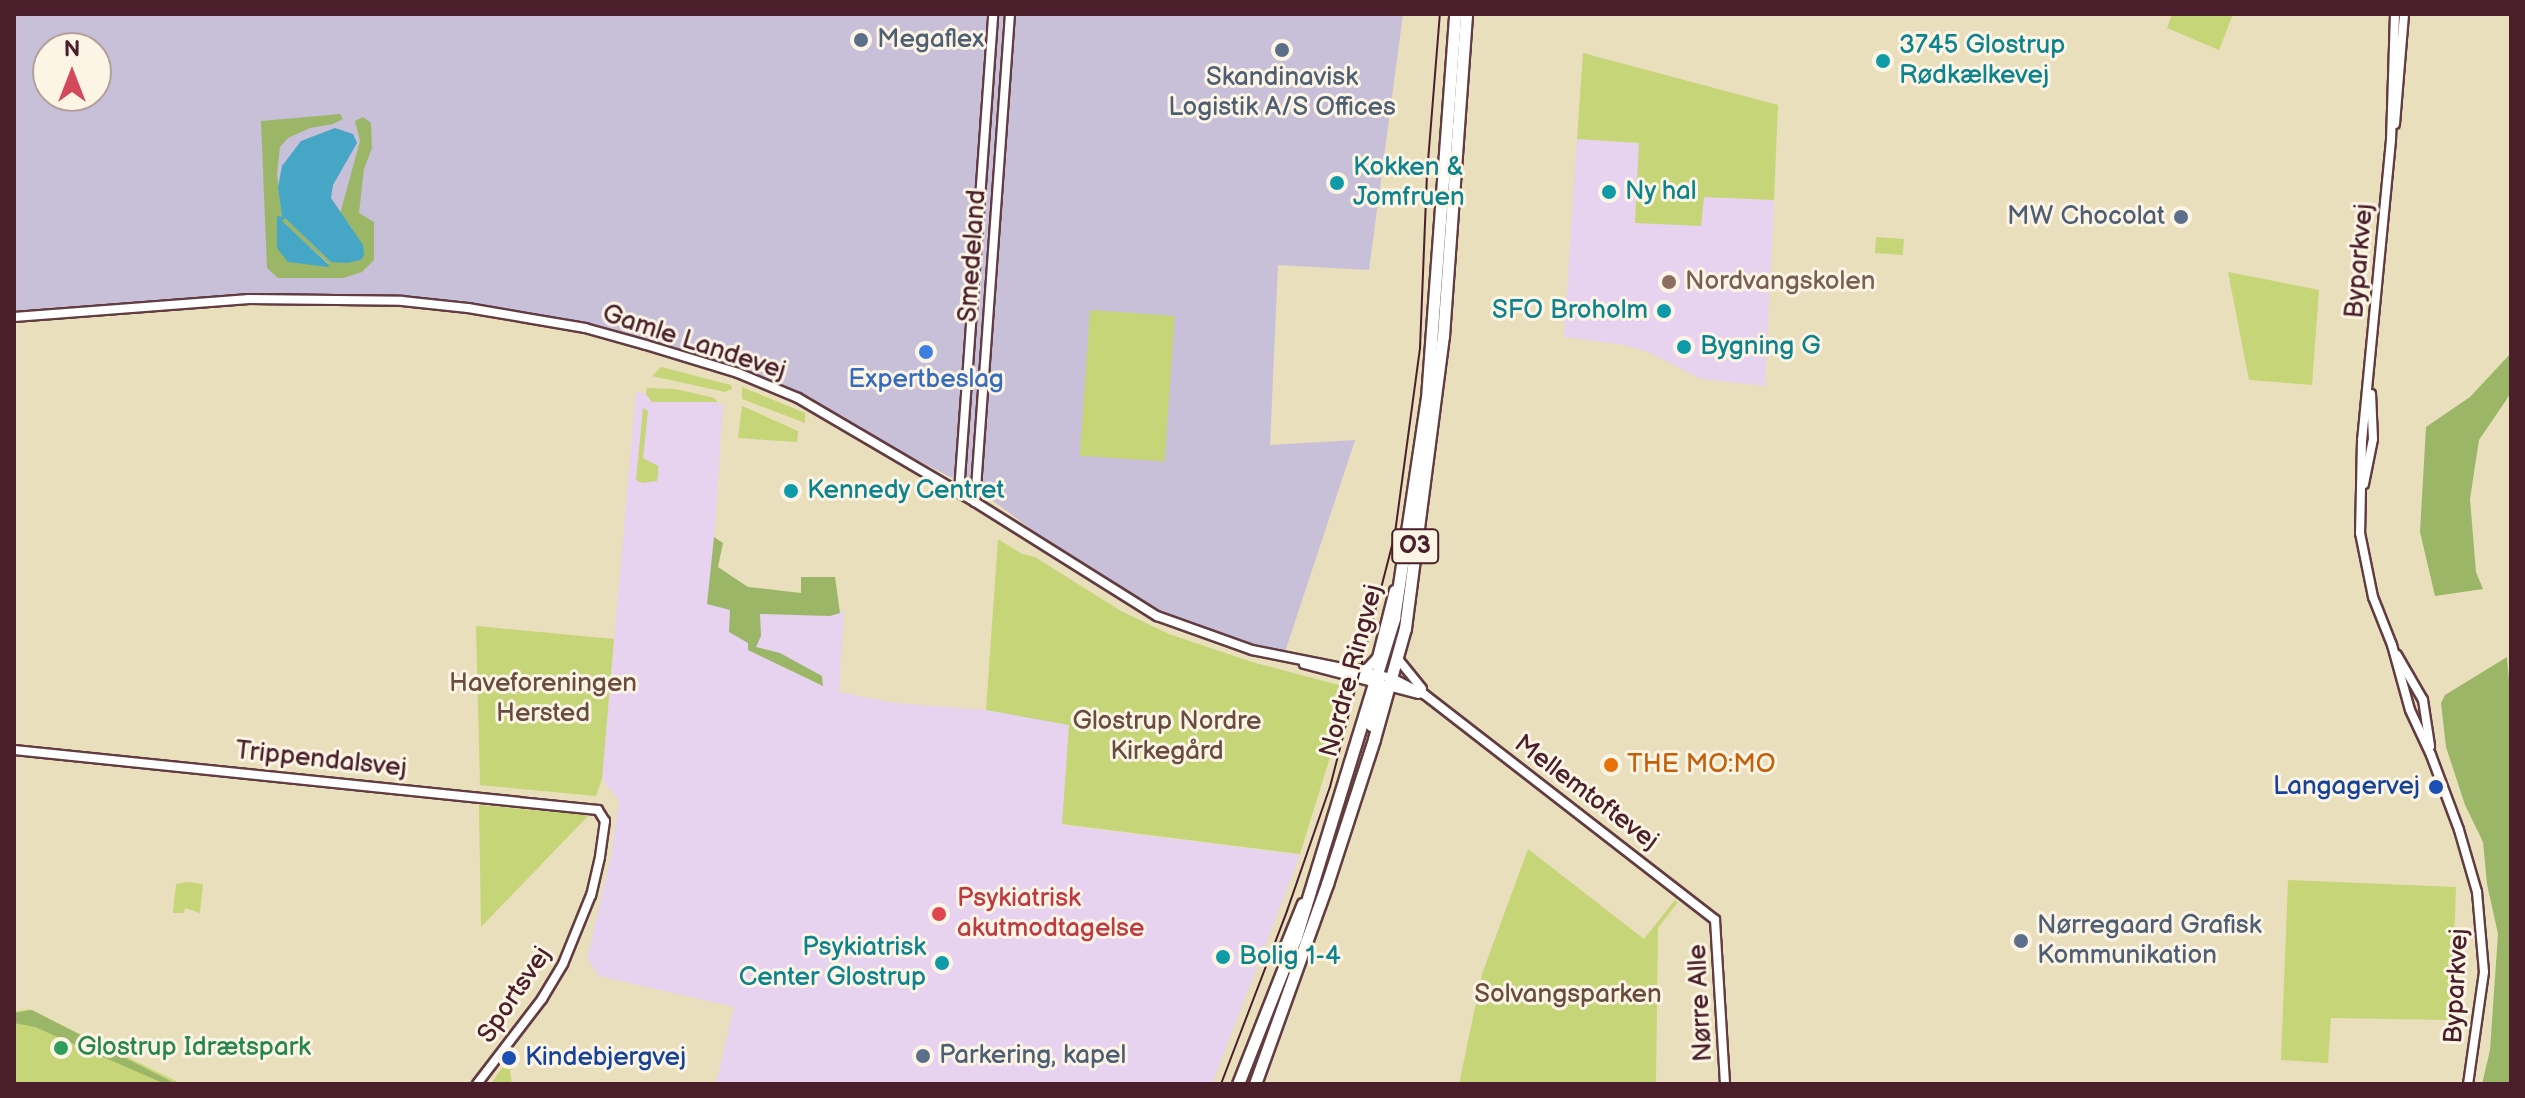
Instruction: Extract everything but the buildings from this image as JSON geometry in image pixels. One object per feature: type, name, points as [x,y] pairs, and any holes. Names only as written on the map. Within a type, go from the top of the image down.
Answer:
[{"type":"main road","name":"Nordre Ringvej","points":[[1255,1084],[1314,923],[1360,776],[1382,682],[1427,398],[1455,14]]},
{"type":"main road","name":"Nordre Ringvej","points":[[1238,1084],[1315,878],[1382,682],[1398,659],[1437,397],[1466,14]]},
{"type":"main road","points":[[1359,669],[1366,669],[1377,657],[1390,602],[1399,585]]},
{"type":"main road","points":[[1278,1025],[1292,965],[1284,956]]},
{"type":"street","name":"Smedeland","points":[[959,492],[993,14]]},
{"type":"street","name":"Smedeland","points":[[975,502],[1010,14]]},
{"type":"street","name":"Byparkvej","points":[[2395,14],[2391,140],[2370,386],[2362,440],[2360,502],[2364,561],[2410,710],[2431,755],[2472,871],[2482,919],[2481,1004],[2468,1084]]},
{"type":"street","name":"Byparkvej","points":[[2391,140],[2398,103],[2404,14]]},
{"type":"street","name":"Gamle Landevej","points":[[14,317],[293,299],[402,301],[525,316],[585,328],[738,373],[823,412],[959,492],[1157,616],[1223,642],[1382,682]]},
{"type":"street","name":"Byparkvej","points":[[2392,645],[2423,700],[2431,755]]},
{"type":"street","name":"Mellemtoftevej","points":[[1398,659],[1430,699],[1715,920]]},
{"type":"street","name":"Gamle Landevej","points":[[1295,660],[1359,669],[1382,682]]},
{"type":"street","name":"Mellemtoftevej","points":[[1382,682],[1430,699]]},
{"type":"street","name":"Trippendalsvej","points":[[14,750],[591,807],[603,814],[605,832]]},
{"type":"street","name":"Sportsvej","points":[[477,1084],[542,999],[563,964],[591,895],[605,832]]},
{"type":"street","name":"Nørre Alle","points":[[1715,920],[1725,1084]]},
{"type":"shaded area","points":[[14,14],[1403,14],[1369,270],[1278,265],[1270,445],[1355,440],[1285,652],[1198,629],[1096,577],[985,495],[869,435],[687,351],[557,318],[360,299],[292,296],[14,316]]},
{"type":"shaded area","name":"Nordvangskolen","points":[[1577,139],[1640,143],[1635,222],[1703,197],[1774,200],[1765,386],[1701,379],[1648,352],[1624,345],[1564,337]]},
{"type":"shaded area","points":[[636,392],[723,404],[710,604],[844,611],[839,692],[895,703],[986,710],[1069,724],[1064,825],[1300,855],[1212,1084],[716,1084],[734,1007],[599,976],[587,959],[611,856],[619,801],[602,779]]},
{"type":"green space","points":[[2172,14],[2233,14],[2219,50],[2167,28]]},
{"type":"green space","points":[[1583,53],[1778,105],[1774,200],[1704,197],[1701,226],[1635,223],[1639,143],[1577,139]]},
{"type":"green space","points":[[340,114],[343,119],[310,128],[288,138],[280,147],[277,174],[282,217],[277,217],[277,248],[329,264],[281,221],[285,218],[331,262],[352,228],[340,214],[360,141],[355,121],[363,117],[371,123],[372,148],[364,169],[359,213],[374,222],[374,260],[362,272],[343,278],[278,278],[267,268],[261,121]]},
{"type":"green space","points":[[1876,237],[1904,239],[1903,255],[1875,253]]},
{"type":"green space","points":[[2228,272],[2319,290],[2312,385],[2249,380]]},
{"type":"green space","points":[[1090,310],[1175,316],[1165,462],[1080,456]]},
{"type":"green space","points":[[2511,353],[2511,393],[2479,440],[2470,499],[2476,572],[2483,589],[2435,596],[2420,532],[2426,427],[2470,397]]},
{"type":"green space","points":[[661,367],[731,385],[732,389],[725,392],[652,376]]},
{"type":"green space","points":[[742,387],[805,413],[805,423],[742,399]]},
{"type":"green space","points":[[647,388],[675,389],[715,398],[717,402],[652,402],[646,394]]},
{"type":"green space","points":[[742,406],[798,431],[797,442],[738,438]]},
{"type":"green space","points":[[643,408],[648,411],[643,458],[658,466],[658,473],[657,481],[642,483],[636,480]]},
{"type":"green space","points":[[714,537],[723,543],[718,567],[748,587],[801,593],[801,577],[835,577],[840,613],[830,616],[760,614],[761,636],[756,647],[780,653],[822,676],[823,686],[748,650],[748,643],[729,632],[730,610],[707,604]]},
{"type":"green space","name":"Glostrup Nordre Kirkegård","points":[[998,539],[1022,554],[1035,557],[1121,611],[1169,634],[1252,662],[1339,685],[1340,725],[1300,854],[1062,824],[1069,725],[986,710]]},
{"type":"green space","name":"Haveforeningen Hersted","points":[[476,626],[614,639],[602,779],[596,796],[480,785]]},
{"type":"green space","points":[[2507,657],[2511,703],[2511,1084],[2482,1084],[2490,1050],[2498,934],[2487,884],[2483,842],[2465,805],[2446,747],[2441,703],[2445,695]]},
{"type":"green space","points":[[479,805],[589,815],[481,927]]},
{"type":"green space","name":"Solvangsparken","points":[[1528,849],[1644,939],[1675,900],[1678,902],[1658,928],[1656,1084],[1459,1084],[1482,974]]},
{"type":"green space","points":[[2288,880],[2456,887],[2451,1020],[2331,1018],[2328,1063],[2281,1060]]},
{"type":"green space","points":[[176,884],[203,884],[200,913],[185,908],[184,913],[173,913]]},
{"type":"green space","name":"Glostrup Idrætspark","points":[[29,1009],[182,1084],[14,1084],[14,1012]]},
{"type":"green space","points":[[32,1010],[176,1084],[165,1084],[35,1027],[14,1023],[14,1013]]},
{"type":"green space","points":[[513,1052],[520,1054],[518,1063],[510,1071],[512,1084],[491,1084]]},
{"type":"water","points":[[335,128],[353,134],[357,143],[333,185],[331,198],[363,245],[364,255],[361,260],[347,263],[331,262],[285,218],[282,221],[329,265],[288,262],[277,248],[277,216],[282,217],[278,187],[282,166],[301,141]]},
{"type":"tram line","points":[[1221,1084],[1330,787],[1395,533],[1420,348],[1427,174],[1440,14]]},
{"type":"place","name":"Megaflex","points":[[861,40]]},
{"type":"place","name":"Skandinavisk Logistik A/S Offices","points":[[1282,50]]},
{"type":"place","name":"3745 Glostrup Rødkælkevej","points":[[1883,61]]},
{"type":"place","name":"Kokken & Jomfruen","points":[[1337,183]]},
{"type":"place","name":"Ny hal","points":[[1609,192]]},
{"type":"place","name":"MW Chocolat","points":[[2181,217]]},
{"type":"place","name":"Nordvangskolen","points":[[1669,282]]},
{"type":"place","name":"SFO Broholm","points":[[1664,311]]},
{"type":"place","name":"Bygning G","points":[[1684,347]]},
{"type":"place","name":"Expertbeslag","points":[[926,352]]},
{"type":"place","name":"Kennedy Centret","points":[[791,491]]},
{"type":"place","name":"THE MO:MO","points":[[1611,765]]},
{"type":"place","name":"Langagervej","points":[[2436,787]]},
{"type":"place","name":"Psykiatrisk akutmodtagelse","points":[[939,914]]},
{"type":"place","name":"Nørregaard Grafisk Kommunikation","points":[[2021,941]]},
{"type":"place","name":"Bolig 1-4","points":[[1223,957]]},
{"type":"place","name":"Psykiatrisk Center Glostrup","points":[[942,963]]},
{"type":"place","name":"Glostrup Idrætspark","points":[[61,1048]]},
{"type":"place","name":"Parkering, kapel","points":[[923,1056]]},
{"type":"place","name":"Kindebjergvej","points":[[509,1058]]}]
